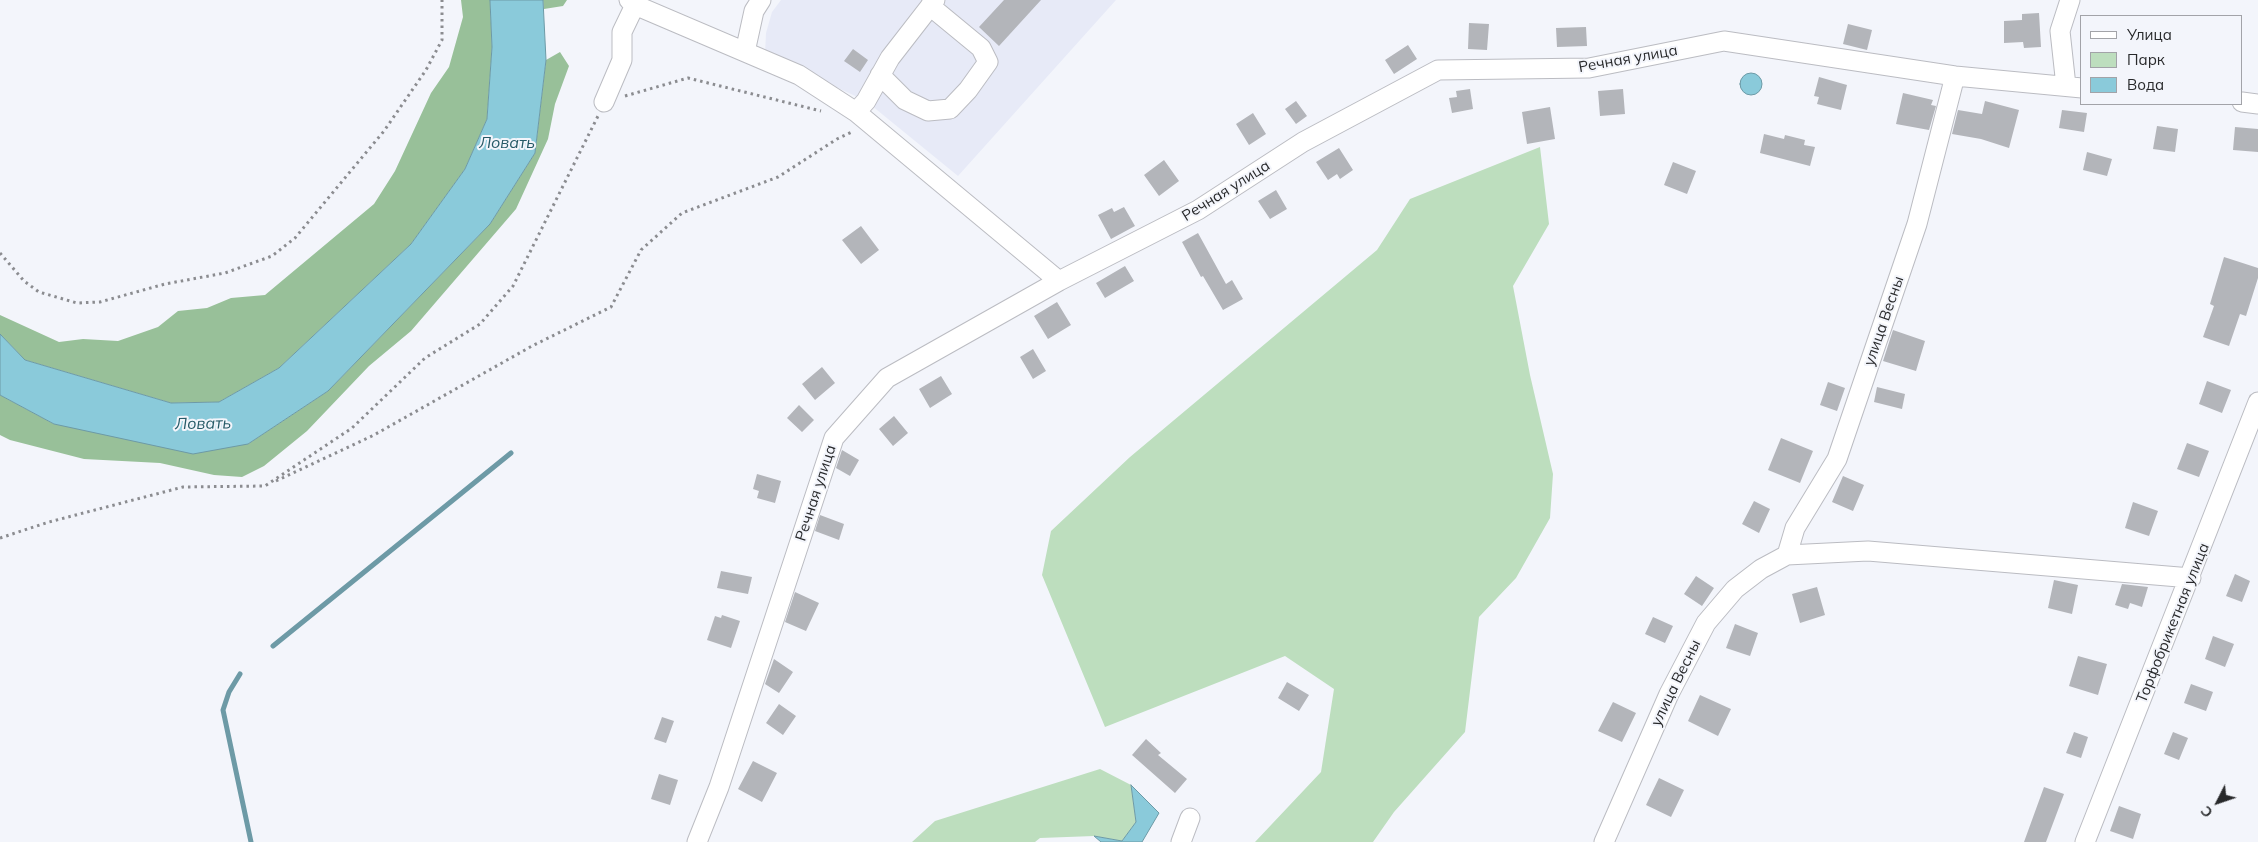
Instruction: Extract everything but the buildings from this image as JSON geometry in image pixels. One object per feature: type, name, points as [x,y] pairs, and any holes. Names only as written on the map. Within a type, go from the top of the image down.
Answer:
[{"type":"street","points":[[745,52],[754,11],[761,0]]},
{"type":"street","points":[[2070,0],[2060,31],[2074,87]]},
{"type":"street","points":[[604,102],[622,60],[622,32],[632,3],[799,75],[856,112],[1059,281]]},
{"type":"street","points":[[856,112],[866,101],[880,75],[890,58],[933,3],[981,48],[988,62],[968,90],[950,109],[928,111],[905,100],[880,75]]},
{"type":"street","name":"Речная улица","points":[[697,842],[719,787],[834,438],[887,378],[1059,281],[1198,210],[1303,142],[1438,70],[1589,68],[1724,41],[1955,76],[2074,87]]},
{"type":"street","name":"улица Весны","points":[[1787,555],[1795,528],[1837,459],[1917,224],[1955,76]]},
{"type":"street","points":[[2243,102],[2258,104]]},
{"type":"street","name":"Торфобрикетная улица","points":[[2085,842],[2191,578],[2258,402]]},
{"type":"street","name":"улица Весны","points":[[1604,842],[1670,694],[1706,623],[1736,589],[1761,569],[1787,555],[1868,551],[2191,578]]},
{"type":"street","points":[[1181,842],[1190,818]]},
{"type":"path","points":[[0,253],[24,281],[38,292],[77,302],[100,302],[165,284],[224,273],[272,256],[295,238],[384,131],[426,70],[442,40],[442,0]]},
{"type":"path","points":[[265,486],[352,428],[425,358],[480,324],[513,286],[604,102],[688,78],[822,112]]},
{"type":"path","points":[[0,538],[49,522],[183,487],[265,486],[374,435],[532,346],[612,307],[641,250],[682,213],[778,177],[837,139],[870,124]]},
{"type":"shaded area","points":[[781,0],[1116,0],[958,176],[866,101],[765,54],[766,33],[772,12]]},
{"type":"green space","points":[[461,0],[490,0],[492,47],[487,119],[465,169],[411,244],[279,368],[219,402],[171,403],[25,360],[0,334],[0,315],[59,342],[83,339],[118,341],[158,327],[178,311],[207,308],[231,298],[265,295],[374,204],[395,171],[431,93],[449,67],[463,17]]},
{"type":"green space","points":[[543,0],[567,0],[563,6],[544,9]]},
{"type":"green space","points":[[560,52],[569,66],[555,104],[548,139],[516,209],[411,331],[369,366],[307,431],[264,466],[242,477],[214,475],[160,463],[84,459],[10,440],[0,435],[0,395],[54,424],[248,444],[328,391],[490,224],[535,153],[546,60]]},
{"type":"green space","points":[[1540,147],[1549,224],[1513,286],[1530,375],[1553,474],[1550,518],[1516,578],[1479,617],[1465,732],[1394,812],[1373,842],[1255,842],[1321,772],[1334,689],[1285,656],[1105,727],[1042,575],[1051,531],[1130,457],[1377,250],[1410,199]]},
{"type":"green space","points":[[1100,769],[1131,785],[1136,822],[1122,841],[1094,836],[1040,838],[1035,842],[912,842],[935,821]]},
{"type":"water","name":"Ловать","points":[[490,0],[543,0],[546,60],[535,153],[490,224],[328,391],[248,444],[193,454],[54,424],[0,395],[0,334],[25,360],[171,403],[219,402],[279,368],[411,244],[465,169],[487,119],[492,47]]},
{"type":"water","points":[[1751,73],[1759,76],[1762,84],[1759,92],[1751,95],[1743,92],[1740,84],[1743,76]]},
{"type":"water","points":[[1131,785],[1159,813],[1142,842],[1101,842],[1094,836],[1122,841],[1136,822]]},
{"type":"waterway","points":[[273,646],[511,453]]},
{"type":"waterway","points":[[240,674],[229,692],[223,710],[251,842]]}]
